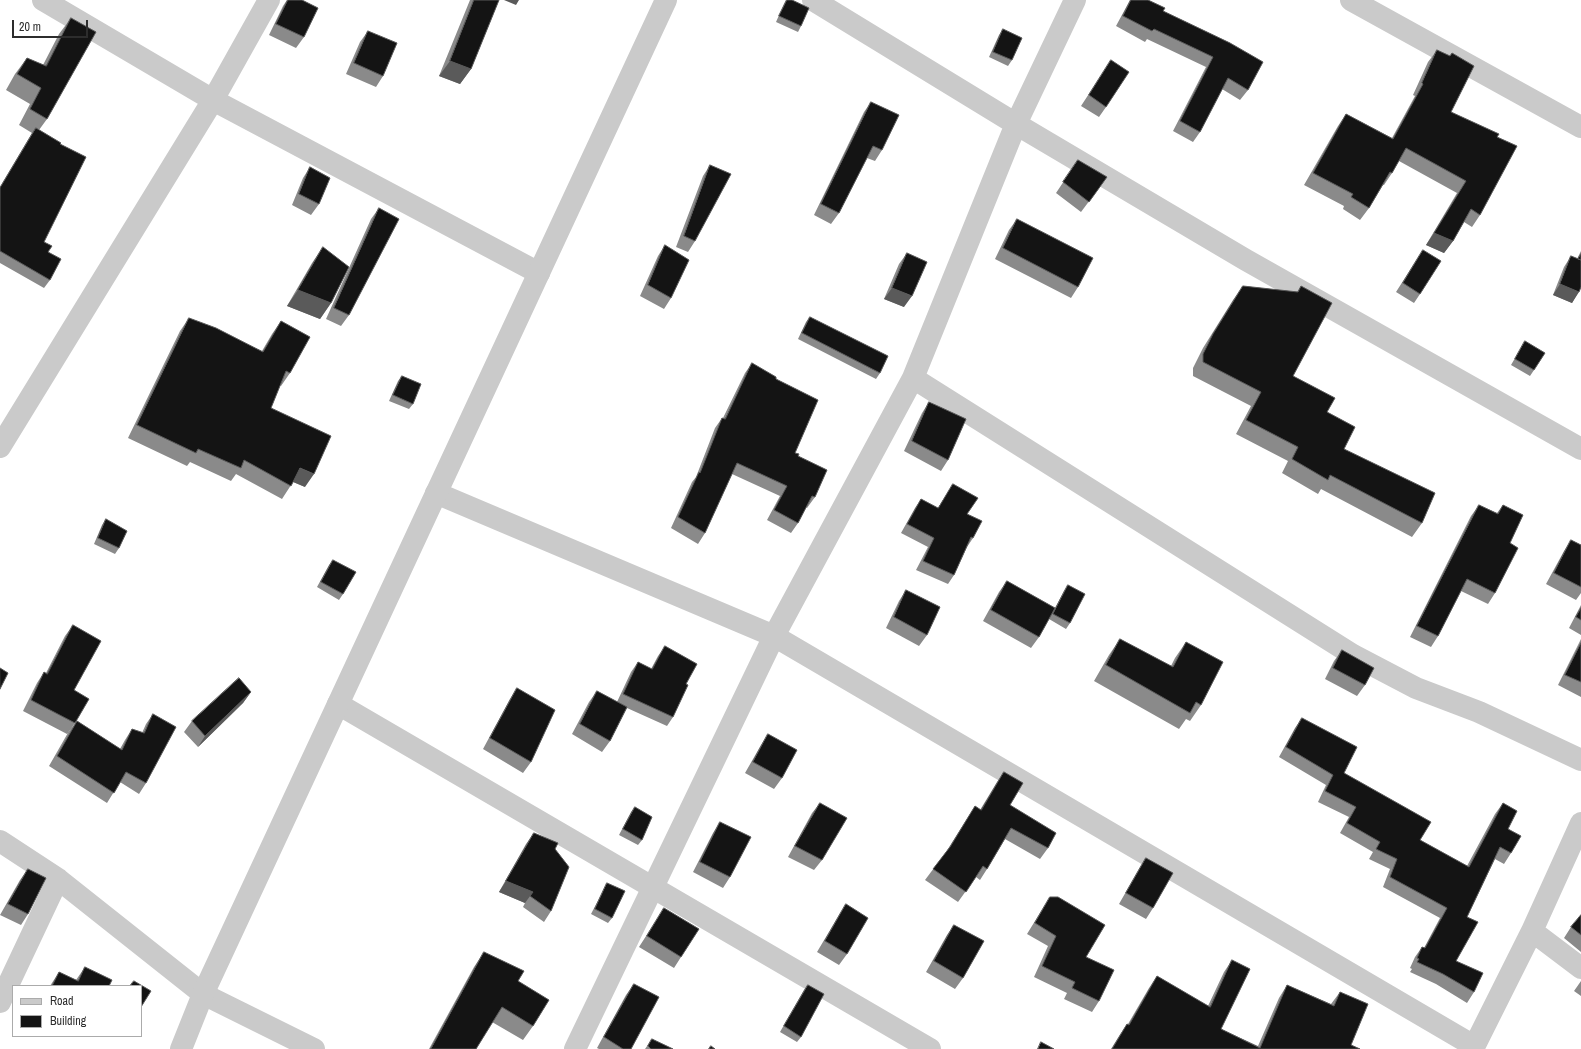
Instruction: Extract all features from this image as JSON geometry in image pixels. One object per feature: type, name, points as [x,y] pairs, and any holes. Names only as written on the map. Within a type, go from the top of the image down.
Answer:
[{"type":"street","points":[[43,0],[213,100],[539,272]]},
{"type":"street","points":[[0,447],[213,100],[269,0]]},
{"type":"street","points":[[181,1049],[203,994],[666,0]]},
{"type":"street","points":[[813,0],[1016,124],[1246,260],[1581,449]]},
{"type":"street","points":[[575,1049],[774,636],[913,378],[1016,124],[1075,0]]},
{"type":"street","points":[[1351,0],[1581,127]]},
{"type":"street","points":[[913,378],[1353,655],[1416,688],[1479,712],[1581,760]]},
{"type":"street","points":[[436,493],[774,636],[1473,1048],[1532,931],[1581,823]]},
{"type":"street","points":[[338,704],[930,1049]]},
{"type":"street","points":[[0,841],[58,880],[203,994],[314,1049]]},
{"type":"street","points":[[0,1002],[58,880]]},
{"type":"street","points":[[1532,931],[1581,968]]},
{"type":"building","points":[[288,0],[302,0],[318,8],[304,37],[276,24]]},
{"type":"building","points":[[474,0],[499,0],[471,69],[450,61]]},
{"type":"building","points":[[787,0],[792,0],[809,8],[801,26],[779,16]]},
{"type":"building","points":[[1131,0],[1148,0],[1165,8],[1163,11],[1230,43],[1263,62],[1248,90],[1228,78],[1200,132],[1180,121],[1213,57],[1154,29],[1152,31],[1123,16]]},
{"type":"building","points":[[71,18],[96,32],[47,119],[30,109],[41,88],[17,74],[27,58],[46,66]]},
{"type":"building","points":[[1003,29],[1022,38],[1012,60],[993,52]]},
{"type":"building","points":[[368,31],[397,43],[383,76],[354,63]]},
{"type":"building","points":[[1437,50],[1450,56],[1452,53],[1474,66],[1451,112],[1499,134],[1497,137],[1517,146],[1480,215],[1471,209],[1453,241],[1434,233],[1466,181],[1406,148],[1392,173],[1390,172],[1369,208],[1351,197],[1353,194],[1313,173],[1346,114],[1393,139],[1423,84],[1422,83]]},
{"type":"building","points":[[1111,60],[1129,72],[1106,107],[1089,95]]},
{"type":"building","points":[[871,102],[899,115],[882,150],[873,146],[839,213],[821,204]]},
{"type":"building","points":[[36,128],[61,143],[60,144],[86,157],[44,242],[52,246],[48,252],[61,259],[50,280],[0,251],[0,188]]},
{"type":"building","points":[[1078,160],[1107,177],[1089,202],[1063,182]]},
{"type":"building","points":[[710,165],[731,174],[695,241],[684,236]]},
{"type":"building","points":[[310,167],[330,178],[319,204],[299,194]]},
{"type":"building","points":[[379,208],[399,219],[349,315],[334,308]]},
{"type":"building","points":[[1017,219],[1093,258],[1078,287],[1003,248]]},
{"type":"building","points":[[665,245],[689,260],[671,298],[648,285]]},
{"type":"building","points":[[323,247],[349,267],[331,303],[298,290]]},
{"type":"building","points":[[1423,250],[1441,261],[1420,294],[1403,283]]},
{"type":"building","points":[[907,253],[927,262],[912,296],[892,288]]},
{"type":"building","points":[[1571,256],[1581,260],[1581,287],[1579,292],[1560,284]]},
{"type":"building","points":[[1243,286],[1298,292],[1301,286],[1332,303],[1293,376],[1335,398],[1327,412],[1355,427],[1344,449],[1435,493],[1422,523],[1330,475],[1328,480],[1292,459],[1298,447],[1246,420],[1261,392],[1203,362],[1203,354],[1213,334]]},
{"type":"building","points":[[810,317],[888,356],[880,373],[802,333]]},
{"type":"building","points":[[189,318],[216,328],[263,352],[281,321],[310,337],[290,373],[286,371],[271,408],[331,436],[314,474],[300,468],[291,486],[244,460],[241,468],[198,449],[196,453],[137,425]]},
{"type":"building","points":[[1525,341],[1545,353],[1534,370],[1515,359]]},
{"type":"building","points":[[752,363],[776,377],[776,379],[818,400],[795,453],[799,454],[798,456],[827,470],[815,497],[812,496],[798,523],[774,510],[787,486],[737,463],[705,533],[678,517],[699,472],[700,473],[722,418],[725,419]]},
{"type":"building","points":[[402,376],[421,384],[413,404],[393,395]]},
{"type":"building","points":[[929,402],[966,419],[948,460],[912,441]]},
{"type":"building","points":[[953,484],[978,498],[967,514],[982,521],[973,538],[971,537],[954,575],[923,561],[934,538],[907,524],[921,499],[938,508]]},
{"type":"building","points":[[1479,505],[1498,514],[1503,505],[1523,515],[1510,543],[1518,548],[1495,593],[1467,579],[1438,636],[1417,626]]},
{"type":"building","points":[[106,519],[127,531],[119,548],[98,538]]},
{"type":"building","points":[[1571,540],[1581,545],[1581,587],[1554,573]]},
{"type":"building","points":[[333,560],[356,572],[343,594],[321,582]]},
{"type":"building","points":[[1007,581],[1055,608],[1039,637],[991,610]]},
{"type":"building","points":[[1068,585],[1085,594],[1070,623],[1053,614]]},
{"type":"building","points":[[906,590],[940,607],[927,635],[894,617]]},
{"type":"building","points":[[1581,608],[1581,620],[1576,617]]},
{"type":"building","points":[[73,625],[101,641],[74,690],[89,699],[75,723],[31,700],[44,672],[47,674]]},
{"type":"building","points":[[1120,639],[1173,667],[1186,642],[1223,662],[1201,705],[1196,702],[1190,713],[1106,665]]},
{"type":"building","points":[[1581,643],[1581,682],[1565,675]]},
{"type":"building","points":[[665,646],[697,664],[686,684],[688,685],[673,717],[623,694],[638,662],[652,669]]},
{"type":"building","points":[[1342,650],[1374,668],[1365,685],[1333,668]]},
{"type":"building","points":[[0,668],[8,673],[0,689]]},
{"type":"building","points":[[239,678],[251,692],[205,736],[192,721]]},
{"type":"building","points":[[517,688],[555,710],[531,762],[490,738]]},
{"type":"building","points":[[597,691],[627,707],[610,741],[580,724]]},
{"type":"building","points":[[153,714],[176,727],[146,783],[126,772],[114,793],[57,756],[77,721],[122,750],[132,729],[144,733]]},
{"type":"building","points":[[1302,718],[1357,747],[1344,773],[1431,822],[1420,840],[1469,867],[1503,803],[1517,811],[1508,829],[1521,836],[1511,853],[1500,847],[1467,917],[1478,922],[1456,961],[1483,973],[1474,992],[1443,974],[1417,962],[1419,959],[1417,958],[1422,947],[1425,948],[1447,908],[1390,877],[1397,859],[1376,849],[1380,842],[1347,823],[1356,807],[1325,791],[1333,775],[1286,747]]},
{"type":"building","points":[[768,734],[797,750],[782,778],[753,762]]},
{"type":"building","points":[[1004,772],[1023,783],[1010,805],[1056,833],[1048,848],[1011,828],[987,869],[983,866],[966,892],[933,869],[950,847],[975,806],[981,810]]},
{"type":"building","points":[[820,803],[847,818],[822,860],[795,846]]},
{"type":"building","points":[[635,807],[652,817],[642,840],[623,829]]},
{"type":"building","points":[[720,822],[751,837],[730,877],[700,862]]},
{"type":"building","points":[[534,833],[558,843],[555,849],[569,867],[551,911],[530,896],[533,892],[506,881]]},
{"type":"building","points":[[1146,858],[1173,873],[1153,908],[1126,893]]},
{"type":"building","points":[[28,869],[46,878],[28,914],[8,904]]},
{"type":"building","points":[[607,883],[625,891],[612,918],[595,909]]},
{"type":"building","points":[[1050,897],[1058,897],[1105,925],[1086,957],[1114,970],[1099,1001],[1072,988],[1075,982],[1042,966],[1056,936],[1035,923]]},
{"type":"building","points":[[846,904],[868,918],[847,954],[825,941]]},
{"type":"building","points":[[664,908],[699,929],[681,957],[647,936]]},
{"type":"building","points":[[1581,915],[1581,935],[1571,927]]},
{"type":"building","points":[[954,925],[984,941],[963,978],[934,961]]},
{"type":"building","points":[[484,952],[524,971],[518,981],[549,1000],[533,1026],[502,1007],[476,1049],[431,1049]]},
{"type":"building","points":[[1232,960],[1250,969],[1221,1029],[1260,1048],[1287,985],[1334,1006],[1340,992],[1368,1004],[1351,1045],[1360,1049],[1112,1049],[1127,1024],[1129,1025],[1157,976],[1210,1007]]},
{"type":"building","points":[[85,967],[112,980],[110,985],[52,985],[59,972],[78,981]]},
{"type":"building","points":[[134,981],[141,985],[131,985]]},
{"type":"building","points":[[634,984],[659,997],[631,1049],[623,1049],[604,1037]]},
{"type":"building","points":[[808,985],[824,994],[801,1037],[784,1026]]},
{"type":"building","points":[[142,986],[151,991],[142,1005]]},
{"type":"building","points":[[652,1039],[673,1049],[651,1049],[648,1046]]},
{"type":"building","points":[[1041,1042],[1054,1049],[1038,1049]]}]
